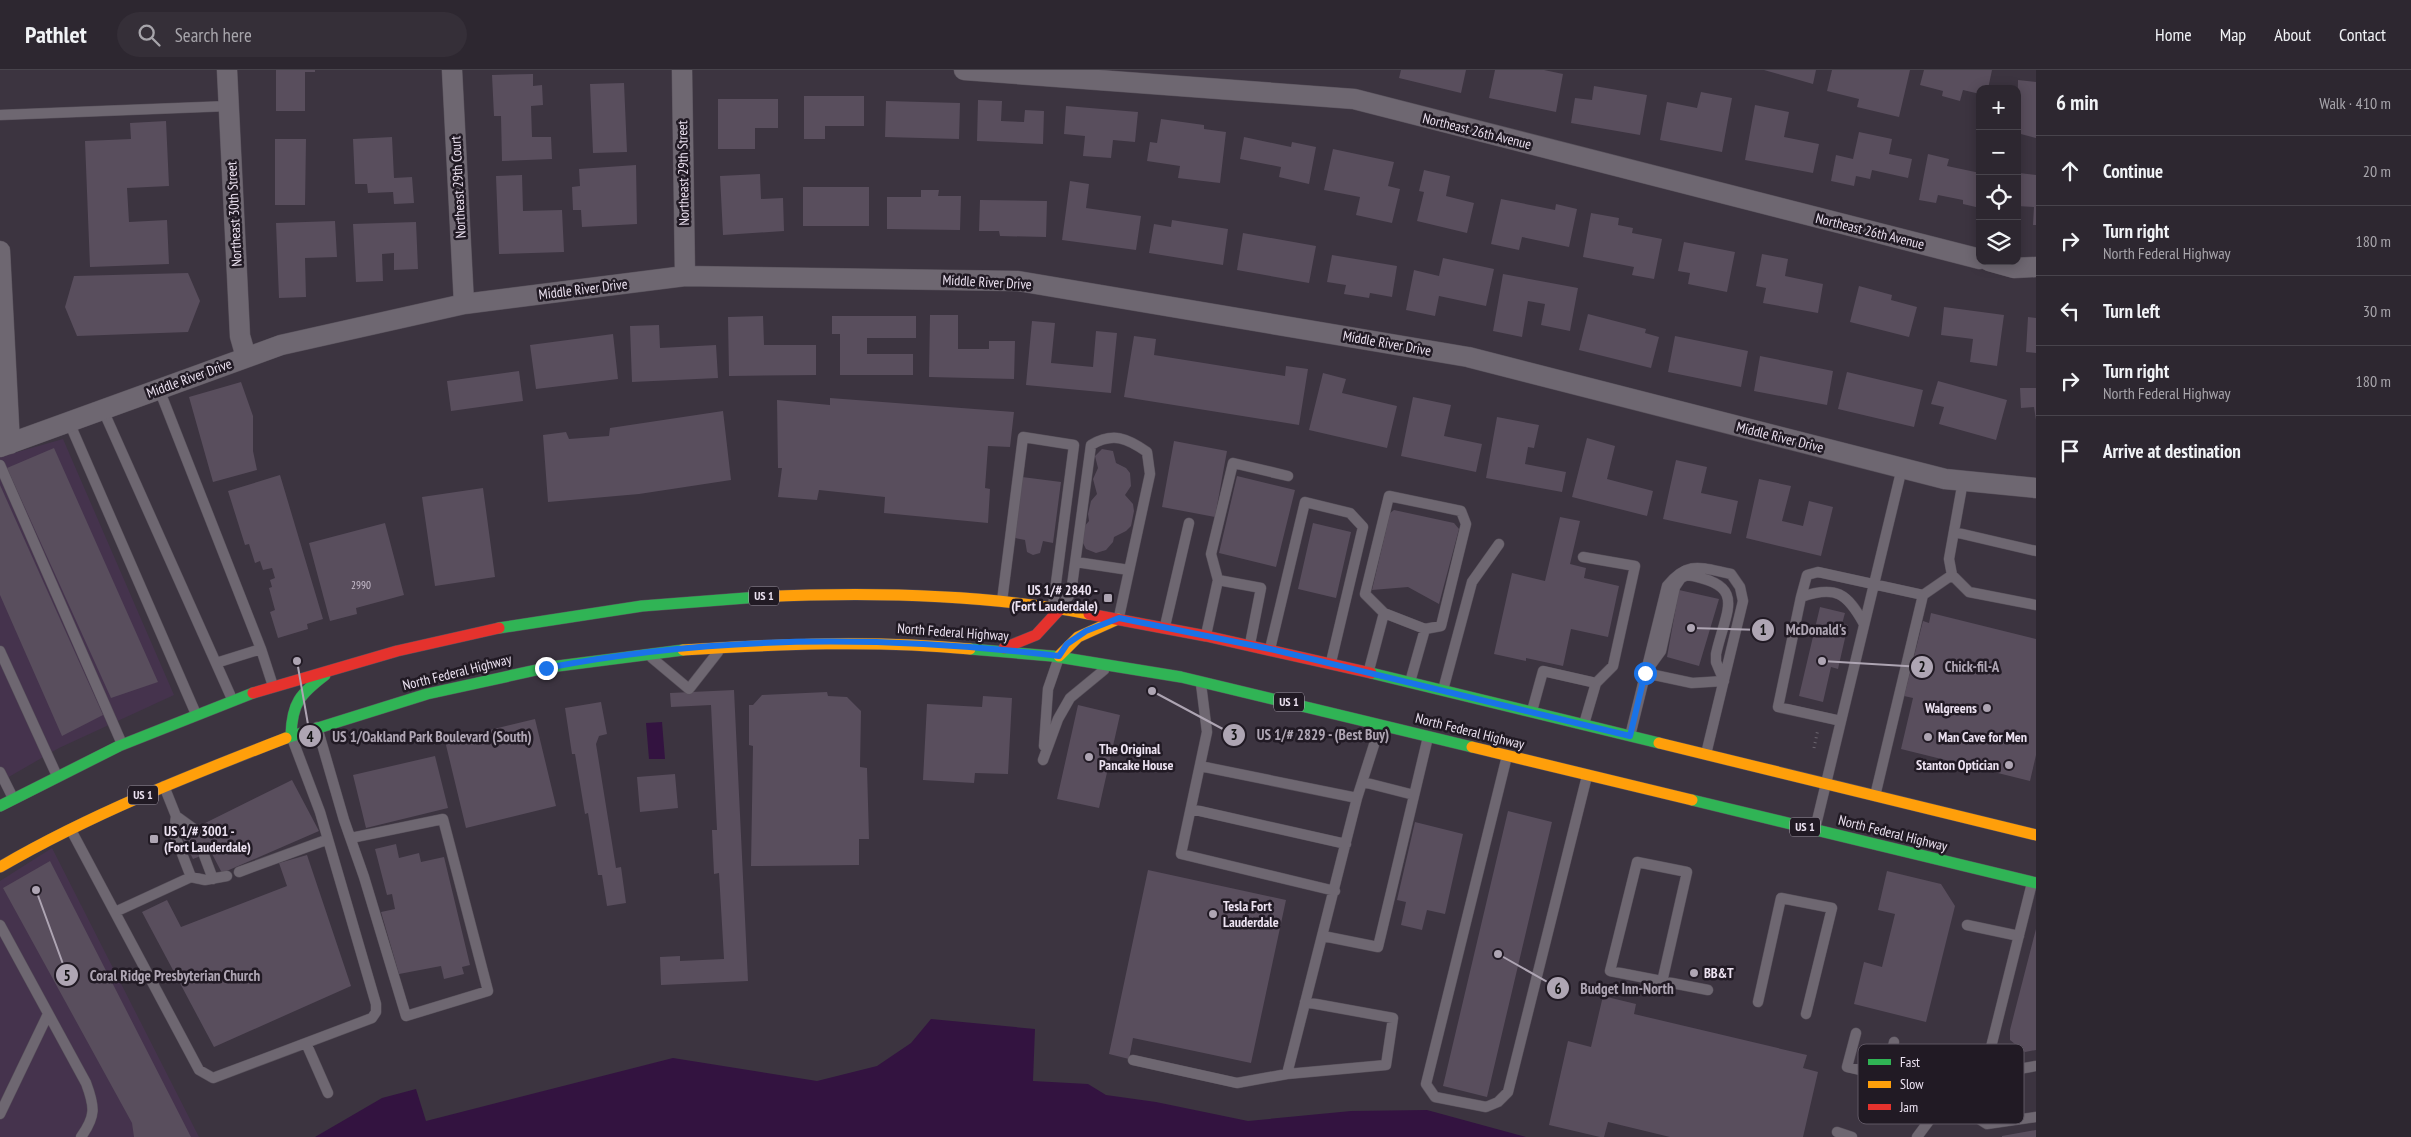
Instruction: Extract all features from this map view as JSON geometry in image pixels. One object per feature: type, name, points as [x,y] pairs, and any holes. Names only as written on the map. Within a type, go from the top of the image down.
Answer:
[{"type":"main road","name":"US 1","points":[[0,806],[122,745],[196,715],[274,686],[397,650],[519,623],[709,599],[803,595],[884,595],[1002,602],[1056,608],[1165,627],[1331,663],[2036,835]]},
{"type":"main road","points":[[1000,649],[1028,641],[1043,630],[1056,608]]},
{"type":"main road","points":[[1059,656],[1067,644],[1086,631],[1119,618]]},
{"type":"main road","name":"North Federal Highway","points":[[0,866],[70,828],[164,786],[291,734],[428,693],[498,676],[644,652],[723,645],[860,641],[1000,649],[1111,664],[1201,681],[2034,883]]},
{"type":"main road","points":[[291,734],[291,714],[300,694],[334,668]]},
{"type":"street","name":"Northeast 30th Street","points":[[227,70],[240,336],[246,357]]},
{"type":"street","name":"Northeast 29th Court","points":[[452,70],[464,304]]},
{"type":"street","name":"Northeast 29th Street","points":[[682,70],[685,276]]},
{"type":"street","name":"Northeast 26th Avenue","points":[[964,70],[1354,99],[1976,258]]},
{"type":"street","points":[[0,251],[5,445]]},
{"type":"street","points":[[2003,265],[2014,268],[2036,267]]},
{"type":"street","name":"Middle River Drive","points":[[5,445],[281,345],[464,304],[685,276],[1018,281],[1468,357],[1945,479],[2036,488]]},
{"type":"lane","points":[[0,115],[229,106]]},
{"type":"lane","points":[[159,389],[274,686]]},
{"type":"lane","points":[[103,410],[233,701]]},
{"type":"lane","points":[[69,422],[196,715]]},
{"type":"lane","points":[[1002,602],[1023,437],[1074,445],[1056,608]]},
{"type":"lane","points":[[1056,608],[1071,593],[1091,445],[1104,438],[1130,440],[1147,452],[1150,474],[1119,618]]},
{"type":"lane","points":[[1206,636],[1218,580],[1211,554],[1233,463],[1288,476]]},
{"type":"lane","points":[[0,465],[122,745]]},
{"type":"lane","points":[[1815,830],[1902,468]]},
{"type":"lane","points":[[1963,481],[1949,559],[1952,575],[1969,592],[2036,605]]},
{"type":"lane","points":[[1389,496],[1461,511],[1466,524],[1441,626],[1425,629],[1384,613],[1365,594],[1389,496]]},
{"type":"lane","points":[[1270,649],[1306,502],[1350,513],[1363,527],[1331,663]]},
{"type":"lane","points":[[1165,627],[1189,523]]},
{"type":"lane","points":[[1954,532],[2036,551]]},
{"type":"lane","points":[[1442,691],[1472,582],[1499,544]]},
{"type":"lane","points":[[1582,557],[1635,566],[1614,666],[1596,683],[1584,725]]},
{"type":"lane","points":[[1076,562],[1129,570]]},
{"type":"lane","points":[[1630,736],[1667,586],[1678,573],[1696,567],[1731,574],[1740,587],[1743,601],[1706,755]]},
{"type":"lane","points":[[1841,721],[1778,706],[1807,575],[1818,572],[1922,595]]},
{"type":"lane","points":[[1645,673],[1661,651],[1675,587],[1681,578],[1688,575],[1717,582],[1725,590],[1729,601],[1716,654],[1716,662],[1724,681]]},
{"type":"lane","points":[[1875,796],[1922,595],[1952,575]]},
{"type":"lane","points":[[1218,580],[1262,588],[1250,645]]},
{"type":"lane","points":[[1802,597],[1821,590],[1837,594],[1852,603],[1864,624]]},
{"type":"lane","points":[[1369,673],[1384,613]]},
{"type":"lane","points":[[1410,683],[1425,629]]},
{"type":"lane","points":[[644,652],[689,689],[723,645]]},
{"type":"lane","points":[[216,663],[261,649]]},
{"type":"lane","points":[[0,651],[57,777]]},
{"type":"lane","points":[[1059,656],[1048,689],[1043,760],[1058,719],[1070,698],[1111,664]]},
{"type":"lane","points":[[1532,712],[1542,671],[1596,683]]},
{"type":"lane","points":[[1645,673],[1692,683],[1724,681]]},
{"type":"lane","points":[[1201,681],[1208,732],[1181,854],[1335,890]]},
{"type":"lane","points":[[1287,1074],[1358,798],[1381,724]]},
{"type":"lane","points":[[317,726],[344,820],[406,1016],[488,991],[443,819],[351,838]]},
{"type":"lane","points":[[70,828],[199,1070],[206,1076],[213,1078],[372,1018],[376,1012],[376,1004],[326,840],[320,812],[291,734]]},
{"type":"lane","points":[[1323,936],[1378,947],[1429,736]]},
{"type":"lane","points":[[1508,755],[1426,1084],[1435,1097],[1486,1107],[1498,1102],[1508,1092],[1587,774]]},
{"type":"lane","points":[[1200,766],[1358,798]]},
{"type":"lane","points":[[0,772],[14,799]]},
{"type":"lane","points":[[1363,782],[1414,795]]},
{"type":"lane","points":[[164,786],[176,816],[174,833],[191,877]]},
{"type":"lane","points":[[1191,809],[1346,844]]},
{"type":"lane","points":[[176,816],[194,829]]},
{"type":"lane","points":[[239,872],[326,840]]},
{"type":"lane","points":[[204,855],[213,879]]},
{"type":"lane","points":[[1662,982],[1687,872],[1637,862],[1610,971],[1662,982],[1708,990]]},
{"type":"lane","points":[[115,912],[191,877],[204,880],[227,876]]},
{"type":"lane","points":[[1992,1044],[2034,883]]},
{"type":"lane","points":[[1758,1002],[1781,898],[1832,908],[1806,1014]]},
{"type":"lane","points":[[0,925],[92,1099],[91,1123],[81,1137]]},
{"type":"lane","points":[[1967,925],[2019,936]]},
{"type":"lane","points":[[1133,1060],[1237,1083],[1287,1074],[1386,1065],[1393,1018],[1306,1002]]},
{"type":"lane","points":[[0,1114],[48,1014]]},
{"type":"lane","points":[[1856,1033],[1847,1067],[1858,1069]]},
{"type":"lane","points":[[306,1042],[328,1093]]},
{"type":"lane","points":[[1917,1137],[1927,1124]]},
{"type":"lane","points":[[1837,1132],[1852,1137]]},
{"type":"path","points":[[1814,748],[1820,721]]},
{"type":"shaded area","points":[[63,439],[174,695],[59,748],[0,782],[0,457]]},
{"type":"shaded area","points":[[662,722],[665,759],[649,759],[646,723]]},
{"type":"shaded area","points":[[52,848],[199,1137],[0,1137],[0,881]]},
{"type":"shaded area","points":[[931,1019],[1035,1029],[1033,1081],[1088,1084],[1106,1095],[1156,1102],[1248,1121],[1351,1111],[1427,1110],[1526,1137],[315,1137],[382,1098],[416,1089],[426,1121],[673,1058],[817,1081],[877,1066],[911,1043]]},
{"type":"building","points":[[276,70],[315,70],[315,72],[305,72],[305,111],[276,111]]},
{"type":"building","points":[[1401,70],[1466,70],[1461,93],[1399,78]]},
{"type":"building","points":[[1495,70],[1544,70],[1563,74],[1556,112],[1489,98]]},
{"type":"building","points":[[1764,70],[1816,70],[1813,84]]},
{"type":"building","points":[[1832,70],[1910,70],[1899,117],[1857,107],[1859,99],[1827,91]]},
{"type":"building","points":[[1924,70],[1992,70],[1989,85],[1976,85],[1976,93],[1963,90],[1960,101],[1942,96],[1943,91],[1920,85]]},
{"type":"building","points":[[533,74],[533,86],[542,85],[543,105],[531,106],[532,137],[551,137],[552,159],[502,161],[501,116],[494,116],[492,75]]},
{"type":"building","points":[[2018,80],[2036,82],[2036,138],[2021,134],[2021,85],[2018,85]]},
{"type":"building","points":[[624,83],[627,152],[593,153],[590,84]]},
{"type":"building","points":[[1594,86],[1647,95],[1640,135],[1571,123],[1575,98],[1592,100]]},
{"type":"building","points":[[1701,92],[1732,98],[1722,152],[1660,140],[1667,102],[1697,108]]},
{"type":"building","points":[[804,96],[864,96],[864,126],[825,126],[825,139],[804,139]]},
{"type":"building","points":[[718,99],[778,99],[778,128],[755,128],[755,149],[718,149]]},
{"type":"building","points":[[978,100],[1002,101],[1001,121],[1024,122],[1025,110],[1044,111],[1043,144],[977,141]]},
{"type":"building","points":[[886,101],[960,103],[959,139],[885,137]]},
{"type":"building","points":[[1755,105],[1789,112],[1784,137],[1819,144],[1813,173],[1745,160]]},
{"type":"building","points":[[1066,106],[1138,112],[1135,142],[1113,140],[1111,158],[1083,156],[1085,136],[1064,134]]},
{"type":"building","points":[[1161,119],[1204,125],[1204,129],[1226,132],[1220,183],[1178,178],[1180,166],[1147,161],[1150,142],[1157,143]]},
{"type":"building","points":[[166,121],[169,186],[127,188],[129,222],[167,220],[169,264],[90,267],[85,141],[131,139],[130,123]]},
{"type":"building","points":[[1859,132],[1892,139],[1889,154],[1912,159],[1908,178],[1872,170],[1870,179],[1856,176],[1854,186],[1831,181],[1836,155],[1853,159]]},
{"type":"building","points":[[392,137],[394,178],[412,177],[414,203],[394,204],[393,192],[368,193],[367,184],[355,184],[353,139]]},
{"type":"building","points":[[1244,137],[1291,147],[1292,142],[1316,147],[1309,184],[1279,177],[1281,167],[1240,159]]},
{"type":"building","points":[[275,139],[306,139],[305,205],[275,205]]},
{"type":"building","points":[[1333,149],[1394,162],[1388,186],[1400,189],[1392,223],[1356,215],[1360,197],[1324,190]]},
{"type":"building","points":[[1928,154],[1949,159],[1947,166],[1976,172],[1976,207],[1963,204],[1963,200],[1938,195],[1936,203],[1919,200]]},
{"type":"building","points":[[636,165],[637,224],[582,227],[581,210],[573,210],[572,187],[580,186],[579,169]]},
{"type":"building","points":[[1424,170],[1450,176],[1446,196],[1474,203],[1467,233],[1417,221],[1424,192],[1419,191]]},
{"type":"building","points":[[2021,173],[2036,175],[2036,225],[2033,225],[2034,207],[2021,206]]},
{"type":"building","points":[[760,174],[761,199],[783,198],[784,231],[723,235],[720,176]]},
{"type":"building","points":[[522,175],[523,211],[562,210],[564,252],[499,254],[496,176]]},
{"type":"building","points":[[1070,181],[1089,184],[1086,208],[1141,216],[1136,250],[1062,240]]},
{"type":"building","points":[[803,187],[869,187],[869,226],[803,226]]},
{"type":"building","points":[[921,190],[939,190],[938,196],[961,196],[960,230],[887,229],[887,197],[921,197]]},
{"type":"building","points":[[1501,199],[1555,210],[1556,204],[1577,209],[1569,247],[1522,237],[1519,250],[1491,244]]},
{"type":"building","points":[[980,200],[1047,201],[1046,237],[1000,236],[999,231],[979,231]]},
{"type":"building","points":[[1591,213],[1619,218],[1618,225],[1633,228],[1632,233],[1662,239],[1654,279],[1632,275],[1634,267],[1583,257]]},
{"type":"building","points":[[1172,220],[1228,229],[1223,265],[1149,253],[1154,224],[1171,227]]},
{"type":"building","points":[[335,221],[337,257],[305,258],[306,297],[279,298],[276,223]]},
{"type":"building","points":[[416,222],[418,269],[394,270],[394,253],[382,254],[383,281],[356,282],[353,224]]},
{"type":"building","points":[[1243,233],[1316,246],[1309,283],[1237,270]]},
{"type":"building","points":[[1684,242],[1735,252],[1727,292],[1688,284],[1690,273],[1678,271]]},
{"type":"building","points":[[1762,254],[1788,259],[1785,276],[1823,284],[1818,313],[1763,303],[1766,288],[1756,286]]},
{"type":"building","points":[[1332,255],[1397,266],[1392,297],[1370,293],[1369,298],[1344,294],[1346,285],[1327,282]]},
{"type":"building","points":[[1443,258],[1494,269],[1486,306],[1439,296],[1435,316],[1406,310],[1414,270],[1439,276]]},
{"type":"building","points":[[188,273],[200,301],[188,332],[77,336],[65,307],[74,276]]},
{"type":"building","points":[[1503,274],[1578,288],[1570,331],[1541,325],[1545,304],[1528,301],[1522,337],[1493,331]]},
{"type":"building","points":[[1859,286],[1892,295],[1891,300],[1917,307],[1909,337],[1850,322]]},
{"type":"building","points":[[1944,307],[2004,315],[1997,366],[1970,362],[1973,339],[1941,335]]},
{"type":"building","points":[[1588,314],[1646,329],[1645,333],[1659,337],[1651,368],[1579,350]]},
{"type":"building","points":[[930,315],[958,315],[958,349],[989,349],[989,341],[1015,341],[1014,379],[929,377]]},
{"type":"building","points":[[763,316],[764,345],[816,345],[816,375],[729,376],[728,317]]},
{"type":"building","points":[[832,316],[916,316],[916,338],[867,338],[867,354],[913,354],[913,375],[840,375],[840,334],[832,334]]},
{"type":"building","points":[[2028,317],[2036,318],[2036,353],[2026,352]]},
{"type":"building","points":[[1032,321],[1055,323],[1051,363],[1093,367],[1096,331],[1117,333],[1111,393],[1026,385]]},
{"type":"building","points":[[659,325],[660,348],[716,345],[718,378],[632,382],[630,326]]},
{"type":"building","points":[[613,334],[618,379],[536,389],[530,345]]},
{"type":"building","points":[[1134,336],[1156,339],[1154,355],[1285,376],[1286,366],[1308,369],[1299,425],[1124,397]]},
{"type":"building","points":[[1675,336],[1748,351],[1741,387],[1668,372]]},
{"type":"building","points":[[1760,356],[1833,371],[1827,405],[1754,391]]},
{"type":"building","points":[[519,371],[523,401],[451,411],[447,381]]},
{"type":"building","points":[[1847,372],[1923,390],[1914,427],[1838,409]]},
{"type":"building","points":[[1323,373],[1346,379],[1342,393],[1397,406],[1387,448],[1309,430]]},
{"type":"building","points":[[1938,381],[2007,400],[1996,440],[1939,424],[1944,407],[1931,404]]},
{"type":"building","points":[[241,382],[253,416],[253,451],[257,470],[213,482],[189,397]]},
{"type":"building","points":[[2020,388],[2036,388],[2036,420],[2034,407],[2021,408]]},
{"type":"building","points":[[1413,397],[1451,405],[1444,436],[1482,444],[1476,472],[1401,456]]},
{"type":"building","points":[[830,398],[1014,412],[1010,447],[988,446],[985,488],[990,489],[988,523],[884,513],[885,497],[819,490],[817,500],[778,497],[782,468],[778,468],[777,400],[830,405]]},
{"type":"building","points":[[723,411],[731,480],[639,494],[548,502],[543,435],[566,432],[569,439],[609,436],[610,428]]},
{"type":"building","points":[[1497,417],[1539,425],[1534,448],[1528,447],[1525,464],[1566,472],[1562,492],[1486,478]]},
{"type":"building","points":[[1587,438],[1615,446],[1607,479],[1653,491],[1647,516],[1572,497]]},
{"type":"building","points":[[1174,441],[1227,451],[1215,517],[1162,507]]},
{"type":"building","points":[[54,448],[158,682],[111,698],[7,468]]},
{"type":"building","points":[[1102,449],[1113,451],[1116,463],[1126,468],[1130,473],[1131,486],[1125,495],[1133,504],[1134,511],[1131,526],[1114,537],[1113,542],[1106,550],[1096,553],[1086,549],[1081,539],[1083,528],[1089,521],[1088,514],[1091,501],[1097,494],[1093,479],[1098,468],[1095,456]]},
{"type":"building","points":[[1676,460],[1707,467],[1701,493],[1738,501],[1731,534],[1663,519]]},
{"type":"building","points":[[280,475],[323,619],[307,624],[308,629],[278,638],[270,612],[275,610],[269,588],[272,587],[270,580],[275,578],[272,568],[263,570],[260,561],[255,563],[249,544],[245,545],[228,491]]},
{"type":"building","points":[[1237,476],[1295,490],[1276,567],[1219,553]]},
{"type":"building","points":[[1022,477],[1061,482],[1053,543],[1043,541],[1040,553],[1033,555],[1027,552],[1025,540],[1015,538]]},
{"type":"building","points":[[1759,479],[1791,486],[1782,521],[1803,526],[1809,501],[1833,507],[1821,556],[1746,538]]},
{"type":"building","points":[[0,485],[103,715],[62,736],[0,595]]},
{"type":"building","points":[[483,488],[495,577],[435,586],[422,497]]},
{"type":"building","points":[[1394,510],[1454,523],[1459,529],[1439,604],[1408,587],[1372,590],[1390,513]]},
{"type":"building","points":[[1560,517],[1580,521],[1570,564],[1586,568],[1584,578],[1619,586],[1608,637],[1571,629],[1563,666],[1526,658],[1526,661],[1494,654],[1512,573],[1545,581]]},
{"type":"building","points":[[385,523],[404,595],[356,608],[357,614],[330,621],[309,543]]},
{"type":"building","points":[[1313,523],[1351,532],[1336,598],[1298,589]]},
{"type":"building","points":[[1679,590],[1719,599],[1699,666],[1667,657]]},
{"type":"building","points":[[1820,607],[1845,613],[1842,624],[1848,625],[1838,669],[1831,667],[1823,702],[1799,696]]},
{"type":"building","points":[[1931,613],[2036,639],[2036,755],[2030,781],[1901,749],[1913,698],[1904,696],[1923,621],[1929,623]]},
{"type":"building","points":[[734,690],[748,981],[661,985],[660,957],[680,956],[680,961],[724,959],[719,873],[714,874],[712,830],[717,830],[711,705],[671,707],[670,693]]},
{"type":"building","points":[[827,692],[828,696],[847,697],[861,711],[860,767],[867,768],[869,839],[859,839],[859,865],[751,866],[753,746],[749,745],[749,705],[753,705],[762,695]]},
{"type":"building","points":[[983,696],[1012,698],[1008,774],[975,773],[974,783],[923,780],[927,704],[982,707]]},
{"type":"building","points":[[601,702],[607,734],[599,736],[596,744],[616,868],[621,867],[626,903],[607,906],[602,875],[598,875],[588,813],[585,814],[575,754],[572,754],[565,708]]},
{"type":"building","name":"The Original Pancake House","points":[[1078,705],[1120,715],[1099,808],[1057,799]]},
{"type":"building","points":[[535,719],[556,806],[466,828],[445,741]]},
{"type":"building","points":[[435,756],[448,808],[366,828],[353,775]]},
{"type":"building","points":[[675,774],[678,808],[640,812],[637,777]]},
{"type":"building","points":[[292,780],[319,831],[222,873],[211,852],[193,859],[181,835]]},
{"type":"building","points":[[1508,811],[1552,822],[1487,1097],[1443,1086]]},
{"type":"building","points":[[1415,822],[1463,834],[1445,914],[1427,910],[1422,930],[1401,925],[1406,902],[1397,900]]},
{"type":"building","points":[[396,844],[399,858],[419,853],[421,862],[444,857],[470,965],[462,967],[464,974],[444,979],[441,966],[399,974],[381,912],[395,909],[392,894],[387,895],[375,849]]},
{"type":"building","points":[[307,855],[351,986],[214,1047],[142,912],[167,900],[181,927],[287,886],[279,863]]},
{"type":"building","points":[[50,861],[191,1137],[134,1137],[132,1123],[3,888]]},
{"type":"building","points":[[1148,870],[1286,900],[1251,1063],[1133,1038],[1129,1059],[1109,1054]]},
{"type":"building","points":[[1887,871],[1941,884],[1955,906],[1926,1022],[1854,1004],[1864,962],[1882,967],[1895,914],[1878,910]]},
{"type":"building","points":[[2036,929],[2036,1050],[2025,1052],[2024,1044],[2015,1044],[2010,1040],[2010,1030]]},
{"type":"building","points":[[1603,996],[1636,1004],[1634,1014],[1807,1055],[1803,1068],[1818,1072],[1803,1137],[1670,1137],[1608,1122],[1604,1137],[1600,1137],[1549,1125],[1568,1041],[1591,1047]]},
{"type":"building","points":[[2036,1130],[2036,1137],[2002,1137],[2002,1136]]},
{"type":"traffic: fast","points":[[499,628],[642,606],[759,597]]},
{"type":"traffic: fast","points":[[970,649],[1052,656],[1181,677],[1472,747]]},
{"type":"traffic: fast","points":[[286,738],[427,694],[550,667],[683,650]]},
{"type":"traffic: fast","points":[[1371,673],[1659,743]]},
{"type":"traffic: fast","points":[[291,735],[293,715],[299,700],[309,688],[325,675]]},
{"type":"traffic: fast","points":[[0,806],[119,746],[253,693]]},
{"type":"traffic: fast","points":[[1692,800],[2036,883]]},
{"type":"traffic: slow","points":[[759,597],[799,595],[924,596],[1008,602],[1089,614]]},
{"type":"traffic: slow","points":[[1059,656],[1078,637],[1118,619]]},
{"type":"traffic: slow","points":[[683,650],[826,644],[934,646],[970,649]]},
{"type":"traffic: slow","points":[[0,867],[69,830],[140,797],[286,738]]},
{"type":"traffic: slow","points":[[1659,743],[2036,835]]},
{"type":"traffic: slow","points":[[1472,747],[1692,800]]},
{"type":"traffic: jam","points":[[1004,648],[1036,635],[1059,610]]},
{"type":"traffic: jam","points":[[1089,614],[1206,636],[1371,673]]},
{"type":"traffic: jam","points":[[253,693],[397,651],[499,628]]},
{"type":"place","name":"US 1/# 2840 - (Fort Lauderdale)","points":[[1108,598]]},
{"type":"place","name":"McDonald's","points":[[1691,628]]},
{"type":"place","name":"US 1/Oakland Park Boulevard (South)","points":[[297,661]]},
{"type":"place","name":"Chick-fil-A","points":[[1822,661]]},
{"type":"place","name":"US 1/# 2829 - (Best Buy)","points":[[1152,691]]},
{"type":"place","name":"Walgreens","points":[[1987,708]]},
{"type":"place","name":"Man Cave for Men","points":[[1928,737]]},
{"type":"place","name":"The Original Pancake House","points":[[1089,757]]},
{"type":"place","name":"Stanton Optician","points":[[2009,765]]},
{"type":"place","name":"US 1/# 3001 - (Fort Lauderdale)","points":[[154,839]]},
{"type":"place","name":"Coral Ridge Presbyterian Church","points":[[36,890]]},
{"type":"place","name":"Tesla Fort Lauderdale","points":[[1213,914]]},
{"type":"place","name":"Budget Inn-North","points":[[1498,954]]},
{"type":"place","name":"BB&T","points":[[1694,973]]},
{"type":"route","points":[[546,668],[644,652],[789,642],[860,641],[934,644],[1059,656],[1067,644],[1086,631],[1119,618],[1331,663],[1630,736],[1645,673]]}]
